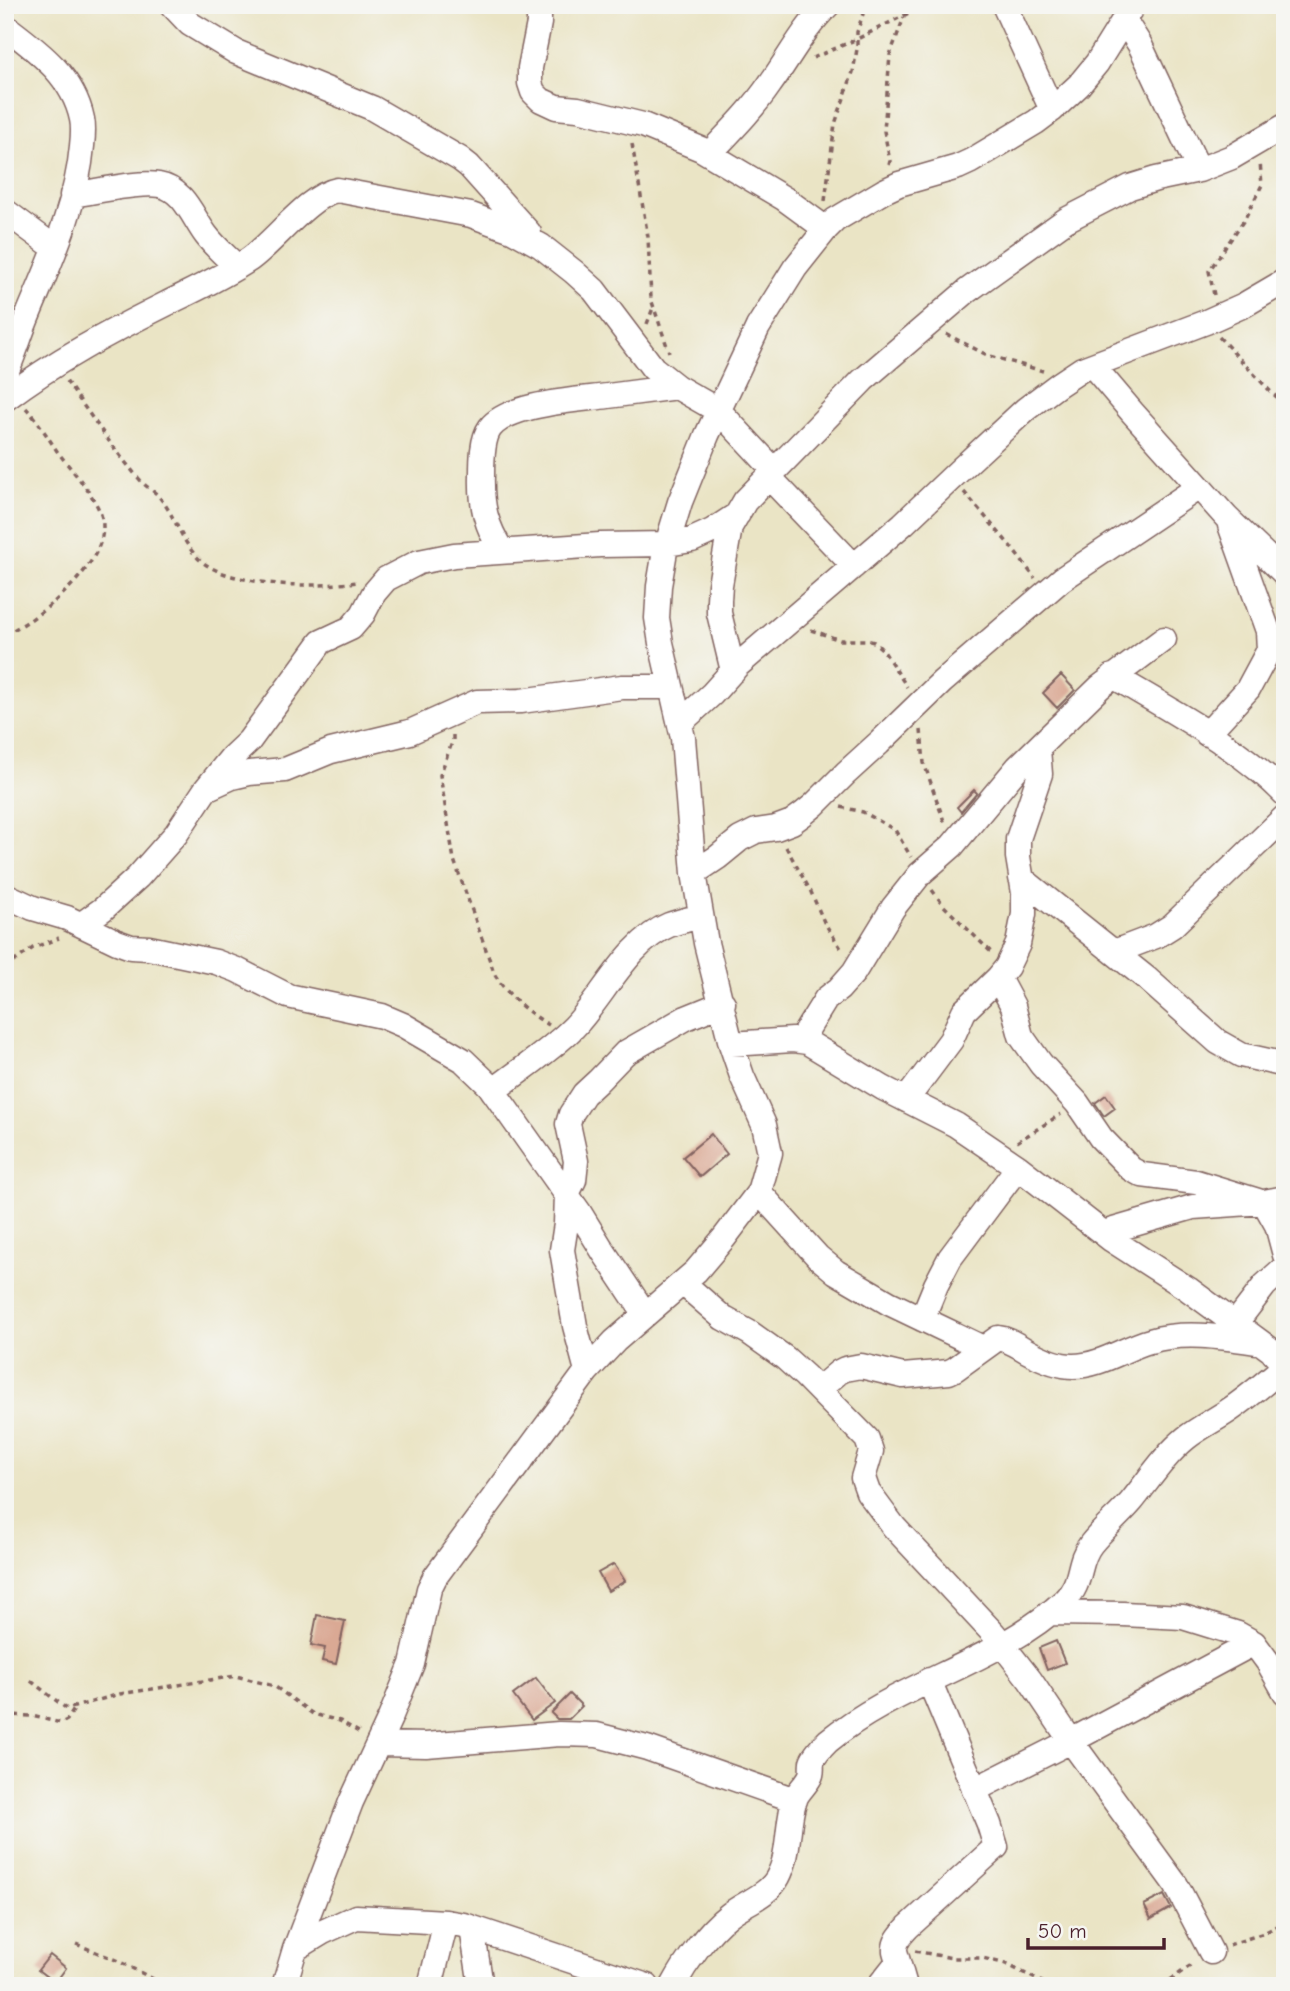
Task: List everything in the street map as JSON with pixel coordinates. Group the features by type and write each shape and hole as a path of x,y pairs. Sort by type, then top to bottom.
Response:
{"street":[{"path":"172,5 190,24 236,52 372,108 460,159 541,246"},
{"path":"540,5 530,83 533,92 541,100 556,107 578,109 628,121 710,153 785,199 822,226"},
{"path":"710,153 751,111 809,26 828,5"},
{"path":"1004,5 1052,110"},
{"path":"284,1986 295,1949 351,1802 379,1744 412,1664 429,1589 435,1577 587,1371 645,1314 683,1283 724,1238 759,1192 770,1153 764,1125 731,1044 706,943 694,873 685,753 657,618 659,586 667,544 680,502 758,327 822,226 899,184 971,161 1036,122 1079,85 1097,63 1128,12"},
{"path":"1128,12 1140,46 1199,170"},
{"path":"7,382 72,195 81,158 83,120 74,97 54,66 39,52 9,34"},
{"path":"733,671 719,613 730,527 745,501 863,380 967,291 1066,220 1130,187 1199,170 1232,157 1285,126"},
{"path":"72,195 144,185 160,185 174,191 207,236 237,267"},
{"path":"7,382 55,365 100,338 212,282 270,243 320,196 337,190 471,215 512,230 541,246 594,290 650,364 672,383 719,411 854,566"},
{"path":"5,211 55,248"},
{"path":"680,723 733,671 903,524 1026,409 1083,370 1212,320 1285,281"},
{"path":"1083,370 1285,573"},
{"path":"502,551 492,535 484,513 481,490 486,438 491,427 517,412 562,401 672,383"},
{"path":"694,873 740,839 756,831 792,822 819,801 942,682 1062,579 1199,487"},
{"path":"82,924 138,877 176,834 206,789 249,741 322,641 351,628 386,579 419,562 454,555 600,545 667,544 692,540 738,514"},
{"path":"1207,734 1248,690 1269,650 1268,631 1227,517"},
{"path":"800,1041 826,999 854,972 893,908 920,874 952,846 1018,767 1113,676 1164,639"},
{"path":"1113,676 1252,764 1285,794"},
{"path":"206,789 232,777 285,770 331,751 410,732 477,702 521,701 622,687 671,687"},
{"path":"906,1100 951,1040 964,1011 1002,973 1018,944 1024,914 1024,893 1018,839 1040,774 1038,749"},
{"path":"1115,952 1156,936 1172,926 1285,817"},
{"path":"1021,878 1115,952 1218,1042 1241,1055 1277,1063 1285,1062"},
{"path":"5,895 33,908 82,924 131,947 157,949 228,966 288,996 383,1016 463,1060 493,1091 566,1194 645,1314"},
{"path":"493,1091 550,1050 575,1026 616,972 650,936 669,925 701,916"},
{"path":"1002,973 1021,1036 1123,1162 1136,1172 1196,1182 1269,1200"},
{"path":"587,1371 575,1326 562,1250 566,1224 566,1194 574,1180 576,1161 568,1124 571,1114 584,1094 625,1053 686,1018 723,1003"},
{"path":"673,1986 693,1955 718,1925 777,1879 795,1800 809,1779 812,1762 828,1741 888,1700 1034,1626 1073,1591 1090,1545 1130,1503 1170,1454 1187,1438 1253,1394 1285,1366 1271,1350 1188,1289 1103,1233 956,1125 874,1083 813,1045 800,1041 731,1044"},
{"path":"922,1319 950,1258 1008,1161"},
{"path":"759,1192 828,1267 889,1303 984,1348"},
{"path":"1103,1233 1193,1207 1269,1200"},
{"path":"1269,1200 1285,1255"},
{"path":"1235,1324 1265,1285 1285,1267"},
{"path":"683,1283 723,1318 785,1358 819,1389 870,1444 871,1451 863,1479 879,1508 918,1554 973,1611 1031,1680 1071,1741 1176,1885 1211,1952"},
{"path":"819,1389 839,1372 861,1366 903,1376 948,1372 963,1364 993,1340 1003,1338 1031,1353 1070,1366 1092,1364 1164,1336 1227,1337 1261,1343"},
{"path":"1049,1613 1183,1617 1238,1633 1254,1643 1285,1692"},
{"path":"974,1790 1254,1643"},
{"path":"880,1986 899,1966 896,1943 908,1927 996,1847 994,1835 929,1680"},
{"path":"379,1744 426,1745 559,1734 597,1735 647,1748 795,1800"},
{"path":"295,1949 323,1931 356,1917 446,1922 472,1928 647,1986"},
{"path":"430,1986 446,1922"},
{"path":"472,1928 481,1986"}],"path":[{"path":"822,226 835,124 853,72 857,32 866,5"},
{"path":"812,59 925,5"},
{"path":"878,194 890,161 884,131 890,55 904,17"},
{"path":"628,121 648,237 651,299 669,353 672,383"},
{"path":"1257,143 1262,186 1244,220 1209,271 1216,302 1212,320 1270,393 1285,404"},
{"path":"928,325 987,355 1049,373 1083,370"},
{"path":"55,365 128,466 160,497 181,535 205,566 263,583 339,585 386,579"},
{"path":"5,635 38,615 73,585 94,558 103,526 101,514 76,473 7,382"},
{"path":"952,477 1047,593"},
{"path":"789,621 801,623 813,632 831,638 874,642 883,650 904,683 922,701 921,740 924,763 952,846"},
{"path":"454,712 453,740 440,775 454,860 488,957 503,987 520,1006 566,1034"},
{"path":"819,801 863,812 895,830 920,874 1002,973"},
{"path":"772,828 785,844 824,922 854,972"},
{"path":"5,968 33,947 58,938 82,924"},
{"path":"1008,1161 1077,1103"},
{"path":"31,1681 67,1709 120,1694 236,1676 274,1686 313,1714 340,1721 379,1744"},
{"path":"5,1715 32,1716 61,1723 67,1720 76,1707"},
{"path":"76,1944 116,1959 167,1986"},
{"path":"899,1966 917,1951 952,1958 983,1958 1006,1964 1050,1986"}],"building":[{"path":"1061,675 1075,690 1057,708 1043,693"},
{"path":"974,790 977,793 961,812 957,807"},
{"path":"1106,1095 1115,1108 1104,1116 1095,1103"},
{"path":"711,1134 727,1154 700,1177 683,1157"},
{"path":"614,1564 625,1581 608,1591 598,1573"},
{"path":"317,1615 345,1621 336,1664 322,1661 325,1648 311,1645"},
{"path":"1056,1641 1065,1663 1047,1670 1039,1648"},
{"path":"536,1678 555,1703 532,1720 513,1695"},
{"path":"570,1694 582,1706 569,1719 557,1719 551,1713"},
{"path":"1164,1895 1171,1908 1151,1919 1144,1905"},
{"path":"50,1955 66,1968 55,1983 38,1970"}]}
